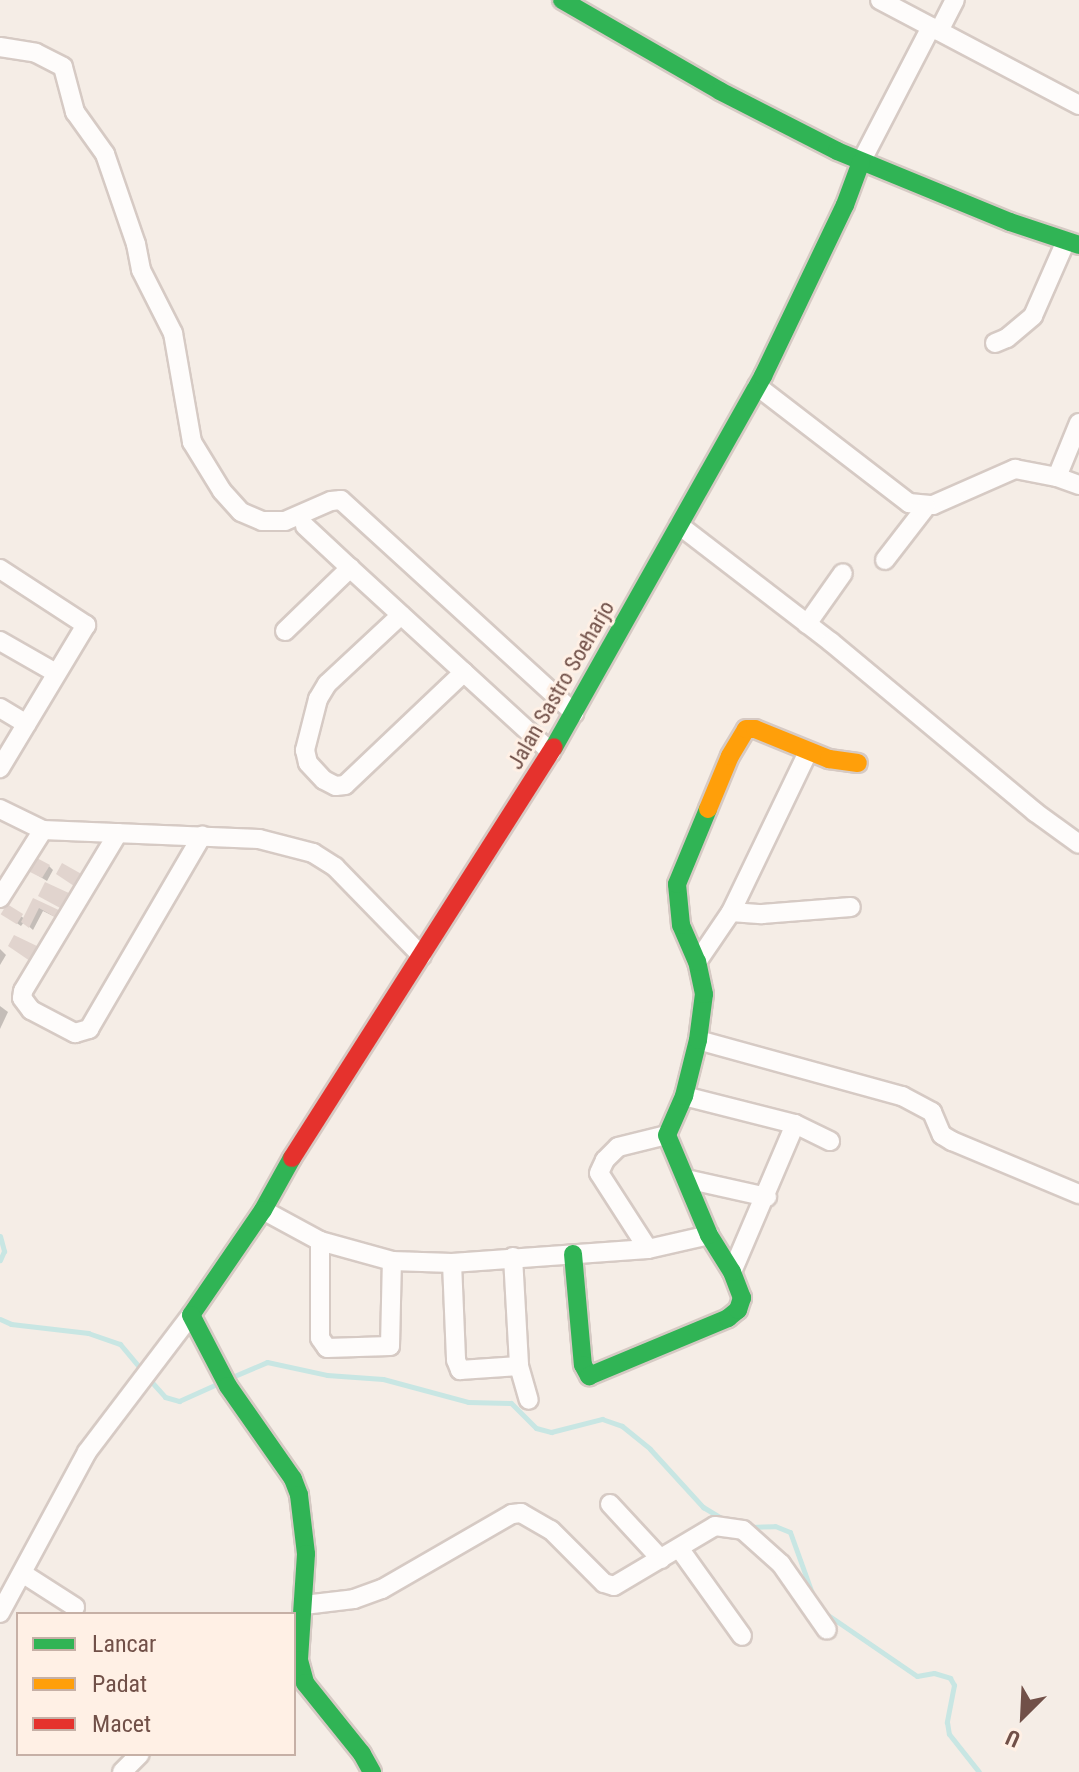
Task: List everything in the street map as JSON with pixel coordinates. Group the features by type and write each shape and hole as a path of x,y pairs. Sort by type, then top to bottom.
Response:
{"street":[{"path":"562,0 779,123 861,162 1072,244 1033,316 1007,338 995,343"},
{"path":"880,0 1079,105"},
{"path":"861,162 935,29 955,0"},
{"path":"0,47 36,53 63,67 75,112 105,154 136,244 141,270 173,333 192,442 222,491 241,512 262,521 285,521 341,500 574,713"},
{"name":"Jalan Sastro Soeharjo","path":"191,1315 263,1210 308,1130 422,956 574,713 757,386 829,240 861,162"},
{"path":"757,386 901,499 926,507"},
{"path":"1057,477 1079,423"},
{"path":"885,560 926,507 1003,472 1029,470 1079,485"},
{"path":"679,525 807,624 1035,812 1079,844"},
{"path":"305,526 551,752"},
{"path":"285,631 350,568"},
{"path":"0,569 84,621 85,630 0,768"},
{"path":"807,624 843,573"},
{"path":"401,615 327,684 318,699 305,750 308,763 324,780 336,786 345,785 464,672"},
{"path":"0,641 56,673"},
{"path":"0,708 27,724"},
{"path":"573,1254 583,1365 589,1376 610,1370 728,1318 738,1310 742,1298 732,1272 709,1235 667,1135 684,1096 698,1040 704,994 697,962 681,925 677,884 730,756 746,729 755,729 808,752 845,763 858,763"},
{"path":"697,962 731,912 808,752"},
{"path":"0,809 43,830 259,839 313,853 335,867 422,956"},
{"path":"0,898 43,830"},
{"path":"118,833 23,991 22,998 31,1010 75,1033 89,1029 202,836"},
{"path":"731,912 762,914 851,907"},
{"path":"698,1040 911,1100 932,1112 942,1135 952,1141 1079,1194"},
{"path":"684,1096 795,1124 830,1141"},
{"path":"732,1272 767,1197 795,1124"},
{"path":"648,1249 599,1173 605,1160 618,1147 667,1135"},
{"path":"686,1179 767,1197"},
{"path":"263,1210 320,1241 392,1261 452,1263 648,1249 709,1235"},
{"path":"320,1241 320,1338 327,1348 390,1346 392,1261"},
{"path":"513,1257 519,1366 529,1400"},
{"path":"452,1263 456,1360 460,1370 519,1366"},
{"path":"0,1613 87,1452 150,1365 191,1315 216,1367 258,1425 296,1487 306,1554 304,1605 297,1650 305,1683 362,1754 372,1772"},
{"path":"610,1504 661,1559"},
{"path":"304,1605 354,1599 382,1589 512,1514 521,1513 551,1530 604,1583 614,1586 715,1526 743,1530 781,1564 827,1630"},
{"path":"679,1548 742,1636"},
{"path":"22,1573 75,1607"},
{"path":"122,1772 138,1756"}],"building":[{"path":"35,857 50,865 42,878 26,870"},
{"path":"62,863 85,876 77,888 56,874"},
{"path":"45,882 71,894 62,909 38,896"},
{"path":"33,898 63,912 60,920 39,908 29,928 21,922"},
{"path":"7,904 23,914 17,924 1,914"},
{"path":"14,935 39,947 30,961 8,946"}],"waterway":[{"path":"0,1236 4,1251 0,1260"},
{"path":"0,1319 11,1324 88,1333 120,1344 143,1371"},
{"path":"232,1377 267,1362 327,1375 383,1379 468,1402 511,1403 536,1428 551,1432 602,1419 622,1426 650,1449 703,1507 723,1519"},
{"path":"149,1379 165,1397 179,1401 219,1383"},
{"path":"750,1527 775,1526 790,1532 813,1596"},
{"path":"822,1611 917,1676 934,1673 950,1678 954,1685 947,1722 949,1734 979,1772"}],"traffic: fast":[{"path":"562,0 720,91 837,151 1010,222 1079,245"},
{"path":"554,747 763,376 845,205 861,162"},
{"path":"573,1254 583,1365 589,1376 728,1318 738,1310 742,1298 732,1272 709,1235 667,1135 684,1096 698,1040 704,994 697,962 681,925 677,884 708,809"},
{"path":"292,1158 263,1210 191,1315 228,1386 293,1479 299,1495 306,1554 299,1660 305,1683 362,1754 372,1772"}],"traffic: slow":[{"path":"708,809 730,756 746,729 755,729 829,759 858,763"}],"traffic: jam":[{"path":"292,1158 554,747"}]}
